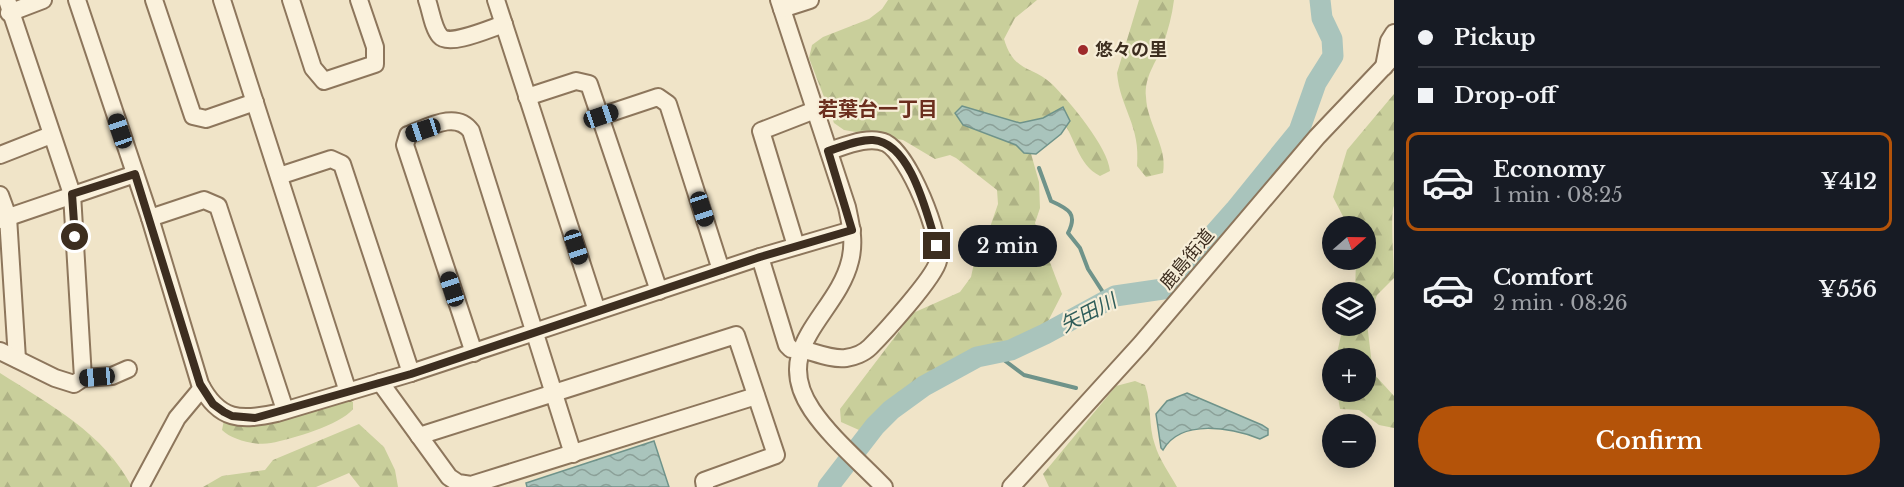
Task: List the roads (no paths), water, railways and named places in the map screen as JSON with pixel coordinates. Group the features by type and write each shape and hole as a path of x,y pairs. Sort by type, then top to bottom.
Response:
{"street":[{"path":"43,0 8,6 72,194 83,378"},
{"path":"77,0 150,218 202,388 213,404 232,416 255,418 411,374 760,257 852,230"},
{"path":"154,0 193,116 206,119 255,102"},
{"path":"222,0 348,392"},
{"path":"291,0 313,68 324,81 375,64 375,47 359,0"},
{"path":"427,0 439,35 444,39 456,40 504,24"},
{"path":"496,0 597,311"},
{"path":"810,0 780,5 828,151 854,240 850,264 796,349 797,372 812,410 884,487"},
{"path":"1389,62 1389,41 1394,33"},
{"name":"鹿島街道","path":"1011,487 1141,344 1310,145 1389,62"},
{"path":"527,97 576,81 589,84 658,291"},
{"path":"601,116 658,97 668,104 721,270"},
{"path":"796,246 761,131 815,110"},
{"path":"474,352 405,146 408,135 452,120 460,122 471,131 573,454"},
{"path":"0,155 51,135"},
{"path":"760,257 787,345 843,359 869,348 926,282 938,260 937,246 916,180 897,152 885,143 872,140 828,151"},
{"path":"279,176 331,159 342,164 411,374"},
{"path":"4,219 135,174"},
{"path":"0,195 17,359"},
{"path":"150,218 204,200 218,206 285,410"},
{"path":"419,436 736,335 776,455 704,481 705,487"},
{"path":"0,351 74,384 83,378 112,376 128,369"},
{"path":"380,382 449,477 458,483 486,485 573,454 756,396"},
{"path":"140,487 177,418 202,388"}],"water":[{"path":"962,106 1020,123 1043,118 1063,107 1070,121 1061,134 1036,154 1024,153 1016,145 963,125 955,113"},
{"path":"1187,393 1262,425 1268,429 1268,435 1260,439 1222,429 1194,430 1182,433 1171,440 1163,450 1156,414 1167,401"},
{"path":"654,441 669,487 527,487 526,483"}],"waterway":[{"name":"矢田川","path":"828,487 875,426 891,410 924,386 977,357 1011,350 1045,334 1115,296 1163,289 1174,279 1235,210 1299,131 1316,83 1333,56 1332,39 1322,18 1320,0"},
{"path":"1039,168 1051,201 1070,213 1072,221 1068,233 1080,248 1088,269 1108,300"},
{"path":"996,354 1024,375 1076,388"}],"place":[{"name":"悠々の里","path":"1083,50"}],"district":[{"name":"若葉台一丁目","path":"878,109"}]}
